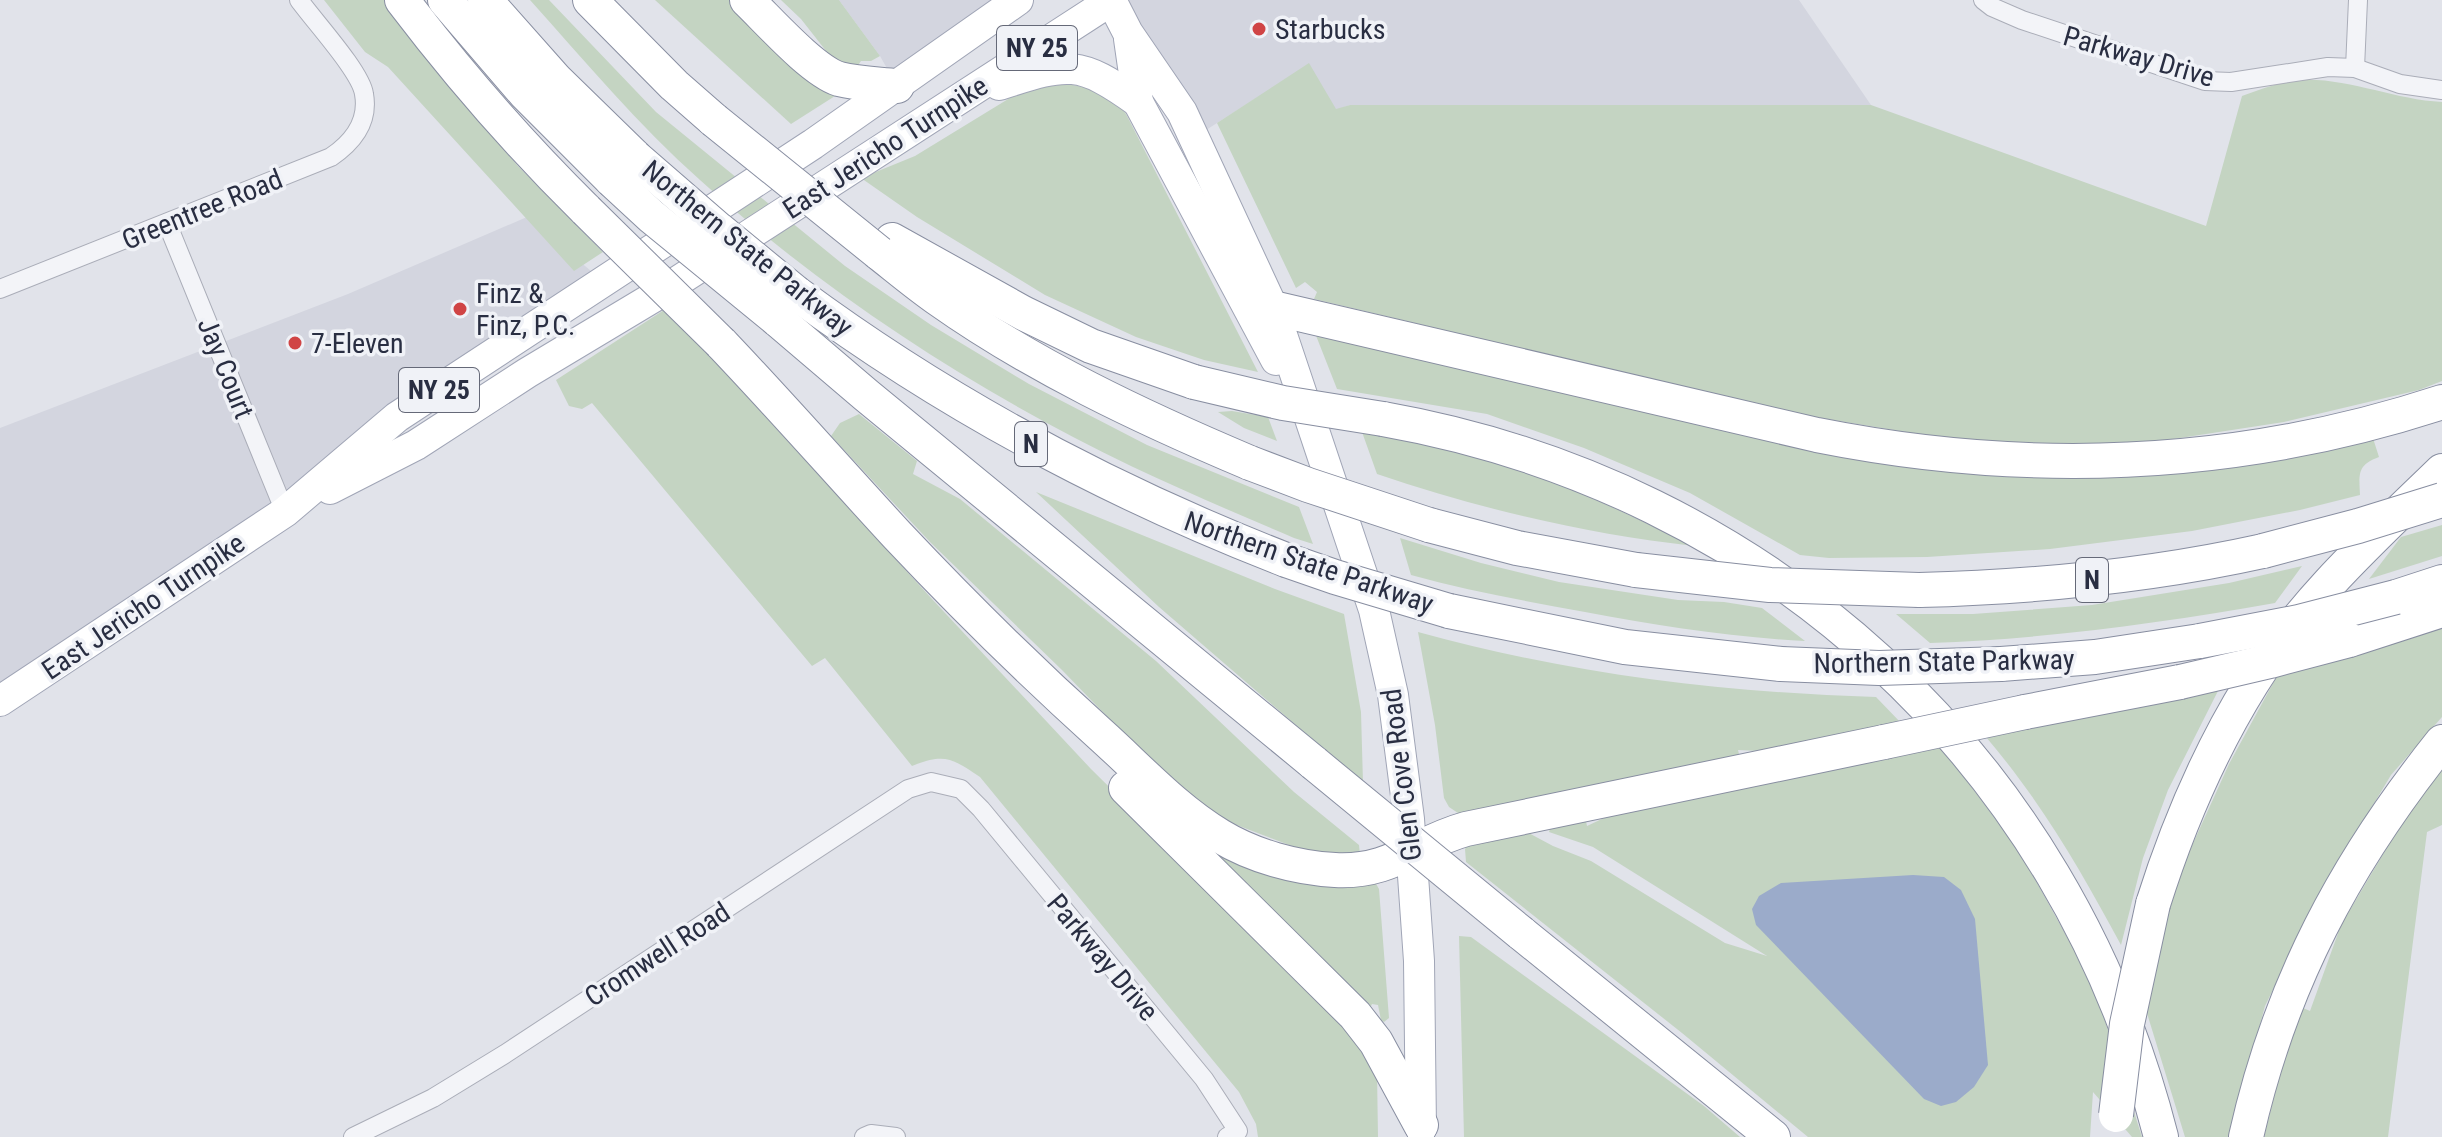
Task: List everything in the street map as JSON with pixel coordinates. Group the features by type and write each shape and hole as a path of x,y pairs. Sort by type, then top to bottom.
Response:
{"highway":[{"path":"402,0 514,137 721,343 900,538 1056,695 1184,811 1223,838 1290,863 1333,870 1368,869 1466,829 2180,682 2349,640 2442,610"},
{"path":"445,0 525,93 623,168 671,232 787,306 974,484 1773,1137"},
{"name":"Northern State Parkway","path":"485,0 556,80 623,168"},
{"path":"590,0 674,85 803,194 886,246 1070,336 1124,359 1194,382 1283,403 1383,419 1491,443 1578,472 1654,506 1715,540 1797,593 1895,674 1919,698 1983,773 2021,825 2092,944 2122,1013 2161,1137"},
{"path":"747,0 830,75 849,81 897,86"},
{"name":"N","path":"886,246 936,297 973,322 1059,372 1159,423 1250,463 1429,525 1517,548 1636,570 1770,585 1919,590 2020,586 2185,567 2371,523 2442,500"},
{"name":"Northern State Parkway","path":"787,306 1028,442 1103,482 1179,517 1335,577 1449,611 1580,640 1781,664 1879,668 2001,664 2095,657 2200,641 2299,622 2442,582"},
{"path":"1273,308 1817,435 1894,449 1976,458 2096,461 2219,452 2336,432 2442,402"},
{"path":"2116,1126 2127,1024 2153,904 2199,782 2252,682 2301,617 2355,554 2442,471"},
{"path":"1056,695 1123,785 1367,1030 1421,1131"},
{"path":"2246,1137 2280,1019 2320,926 2365,846 2442,742"}],"main road":[{"name":"East Jericho Turnpike","path":"285,512 397,417 813,144 1018,0"},
{"name":"East Jericho Turnpike","path":"0,701 285,512 416,445 527,373 652,298 1112,0"},
{"name":"Glen Cove Road","path":"1112,0 1128,33 1189,124 1273,308 1362,571 1387,662 1403,761 1412,852 1419,961 1421,1131"},
{"name":"Glen Cove Road","path":"1128,33 1138,102 1311,425"},
{"path":"963,97 1041,72 1069,68 1100,76 1138,102"}],"street":[{"name":"Greentree Road","path":"0,288 331,157 345,148 357,134 363,117 364,92 347,62 299,0"},
{"name":"Parkway Drive","path":"1983,0 2022,20 2205,81 2231,82 2328,67 2355,68 2400,84 2442,90"},
{"path":"2355,68 2358,0"},
{"name":"Jay Court","path":"167,223 285,512"},
{"name":"Cromwell Road","path":"353,1137 433,1098 505,1054 908,789 931,782 961,789"},
{"name":"Parkway Drive","path":"961,789 981,809 1204,1079 1232,1134"},
{"path":"864,1137 871,1134 891,1136"}],"shaded area":[{"path":"839,0 1018,0 897,86 880,56"},
{"path":"1112,0 1799,0 1871,105 1350,105 1336,110 1258,97 1195,137"},
{"path":"527,217 604,282 0,701 0,428 348,294"}],"green space":[{"path":"324,0 386,0 423,54 517,165 603,252 574,271 388,67 365,52"},
{"path":"530,0 549,0 656,112 845,266 931,325 1029,384 1147,445 1299,507 1313,544 1193,494 1075,438 906,339 800,263 700,180 612,92"},
{"path":"655,0 732,0 835,96 791,124"},
{"path":"781,0 839,0 880,56 871,61 861,61 856,68 834,61 801,19"},
{"path":"1309,63 1336,109 1350,105 1871,105 2206,226 2242,96 2286,82 2320,80 2442,102 2442,381 2419,390 2284,422 2141,444 1966,442 1797,414 1314,299 1317,292 1305,282 1296,288 1217,123"},
{"path":"1046,76 1049,86 1067,84 1083,87 1086,79 1110,92 1126,114 1258,372 1204,360 1136,337 1045,295 917,217 861,178 915,156"},
{"path":"664,310 1091,769 1359,1034 1377,1072 1378,1137 1258,1137 1256,1124 1239,1092 980,777 948,760 932,760 912,766 825,658 812,666 592,403 582,409 569,406 556,380"},
{"path":"1315,333 1955,466 2371,432 2379,457 2367,463 2361,471 2360,495 2192,531 2050,549 1927,557 1829,558 1800,555 1690,493 1584,448 1487,414 1337,389"},
{"path":"1218,412 1268,417 1277,441 1244,428"},
{"path":"859,414 917,461 913,474 960,499 1156,661 1294,792 1359,845 1360,855 1305,851 1221,819 1154,765 1062,670 931,543 831,436 840,423"},
{"path":"1362,432 1456,452 1535,475 1694,546 1613,535 1534,519 1377,474"},
{"path":"1036,492 1344,614 1361,712 1363,783 1159,607"},
{"path":"2442,525 2442,556 2369,579 2401,537"},
{"path":"1400,538 1481,563 1559,582 1678,600 1762,608 1805,641 1722,634 1640,622 1432,581 1411,575"},
{"path":"2302,566 2275,603 2103,629 1930,643 1896,614 1973,614 2092,605 2229,583"},
{"path":"2442,626 2442,717 2391,775 2320,894 2265,1006 2230,1137 2185,1137 2146,1010 2163,929 2180,872 2229,764 2277,676"},
{"path":"1418,632 1588,670 1759,691 1876,697 1903,725 1759,751 1738,750 1740,758 1461,815 1449,807 1444,798 1435,725"},
{"path":"2219,689 2168,790 2143,858 2121,945 2059,837 1986,737"},
{"path":"1941,746 2020,852 2072,946 2100,1005 2142,1137 2132,1137 2093,1092 2090,1137 1808,1137 1466,862 1465,849 1472,839 1521,829 1591,861 1725,943 1767,956 1593,847 1549,832 1552,822 1585,816 1587,826 1621,810"},
{"path":"2442,767 2442,825 2427,832 2388,1137 2264,1137 2301,1007 2310,1011 2341,925 2414,802"},
{"path":"1216,852 1375,882 1379,889 1389,1018 1384,1022 1381,1020 1378,1005 1372,1004 1369,1010 1217,857"},
{"path":"1459,936 1471,937 1704,1106 1740,1137 1464,1137"}],"water":[{"path":"1913,875 1944,877 1961,890 1975,919 1988,1065 1974,1087 1956,1102 1941,1106 1924,1099 1756,925 1752,909 1759,896 1781,883"}],"place":[{"name":"Starbucks","path":"1259,29"},
{"name":"Finz & Finz, P.C.","path":"460,309"},
{"name":"7-Eleven","path":"295,343"}]}
